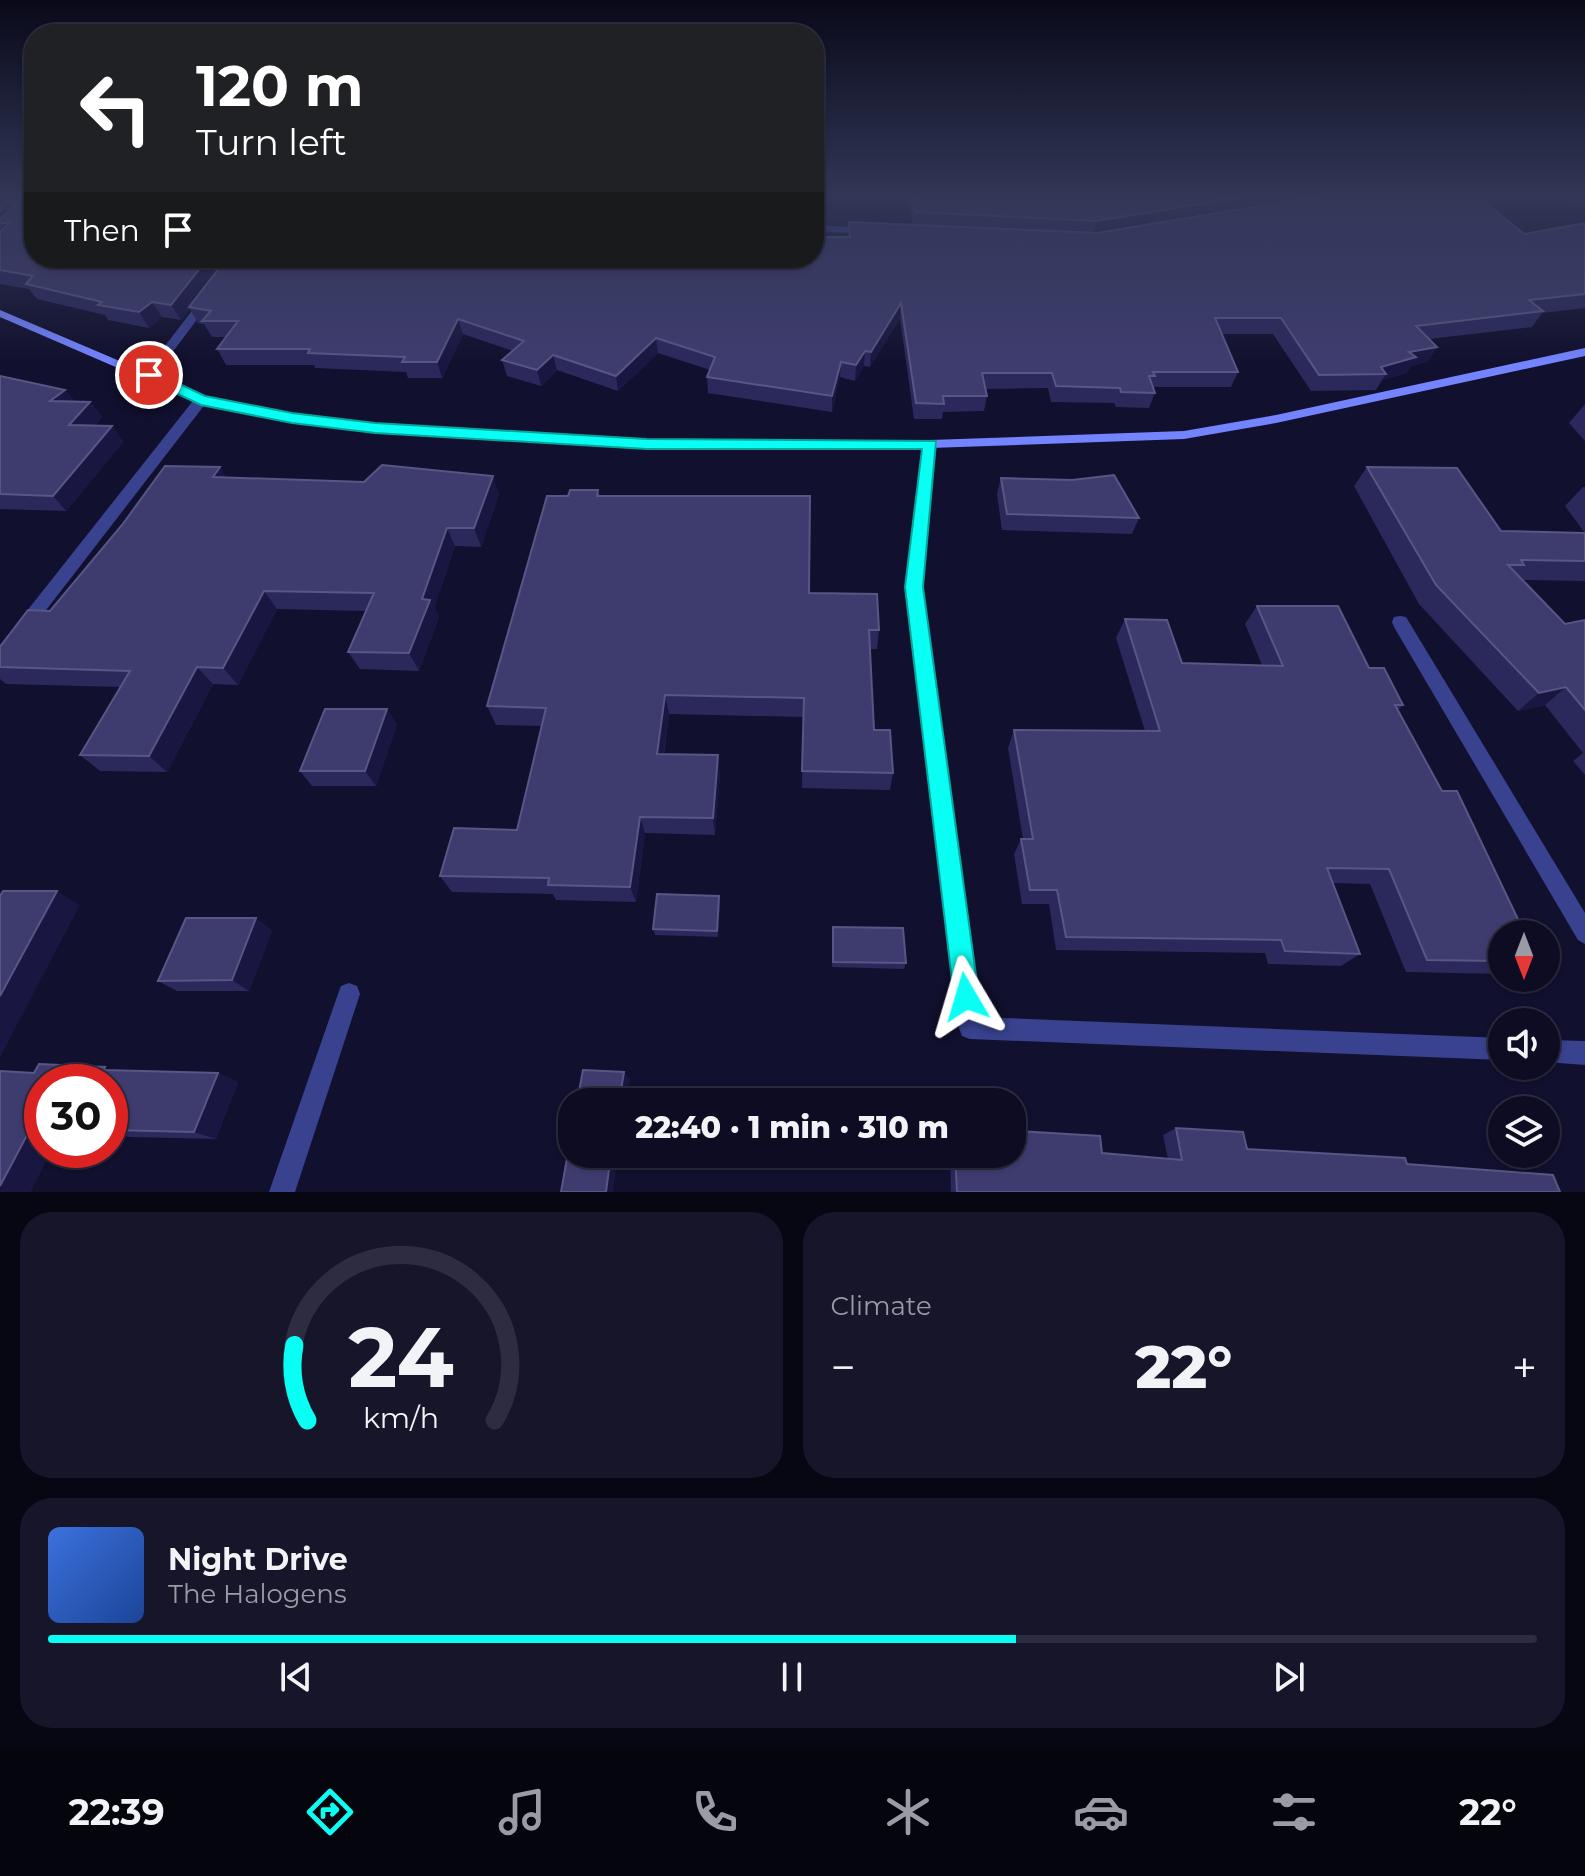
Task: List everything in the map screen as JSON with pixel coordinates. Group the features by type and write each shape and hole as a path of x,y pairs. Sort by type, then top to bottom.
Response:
{"street":[{"path":"149,375 211,293"},
{"path":"0,313 201,400 292,418 375,428 545,439 760,447 1184,435 1276,419 1584,354"},
{"path":"0,657 201,400"},
{"path":"930,444 914,587 970,1028 1488,1048"},
{"path":"1400,622 1585,933"},
{"path":"282,1192 349,994"},
{"path":"1560,1052 1585,1053"}],"building":[{"path":"0,253 24,253 24,268 200,268 171,305 152,302 139,312 98,305 102,302 26,284 33,276 0,270"},
{"path":"824,253 1585,253 1585,294 1529,300 1543,311 1416,326 1437,347 1409,352 1416,357 1381,367 1386,374 1319,375 1281,318 1215,318 1238,372 1153,372 1155,376 1149,376 1155,393 1121,392 1120,388 1056,386 1052,373 982,373 987,396 943,396 944,404 916,403 901,303 871,352 865,351 856,365 841,362 832,396 707,377 715,357 656,338 616,376 553,355 537,370 502,360 524,341 458,319 437,362 402,362 405,357 308,353 310,349 217,349 238,321 202,321 211,311 189,307 219,268 824,268"},
{"path":"0,376 65,390 50,401 90,402 69,425 112,426 53,496 0,494"},
{"path":"382,465 493,476 474,528 447,528 422,599 430,600 409,653 348,652 374,593 264,591 223,668 197,667 149,756 80,755 130,671 0,667 0,647 28,610 50,611 122,525 165,466 220,467 213,477 364,482"},
{"path":"1367,467 1457,468 1501,531 1585,533 1585,561 1521,560 1524,565 1508,565 1565,624 1585,620 1585,710 1566,687 1539,693 1436,585"},
{"path":"1114,475 1139,518 1007,514 1001,478 1072,480"},
{"path":"570,490 598,490 597,496 810,496 809,593 877,594 879,630 869,630 874,730 890,730 893,773 802,771 804,698 665,695 657,754 718,755 713,818 640,817 630,887 548,885 549,878 440,876 454,828 517,830 546,708 487,706 547,496 568,496"},
{"path":"1257,606 1338,606 1369,668 1384,668 1403,705 1395,705 1442,791 1457,791 1518,920 1488,920 1488,961 1427,960 1389,869 1327,868 1360,954 1285,951 1281,940 1066,937 1057,890 1030,890 1021,839 1033,839 1014,730 1160,731 1125,619 1167,620 1182,663 1283,666"},
{"path":"325,709 387,709 365,771 300,771"},
{"path":"3,891 57,891 0,996 0,896"},
{"path":"657,894 719,896 717,931 653,929"},
{"path":"186,918 256,918 232,980 158,981"},
{"path":"833,927 903,928 906,963 833,962"},
{"path":"583,1070 624,1072 621,1088 580,1088"},
{"path":"0,1071 24,1072 24,1141 0,1186"},
{"path":"128,1071 218,1073 194,1132 128,1130"},
{"path":"1176,1128 1243,1132 1247,1149 1405,1158 1407,1164 1553,1175 1560,1192 957,1192 956,1168 1026,1168 1026,1131 1100,1136 1102,1153 1182,1160"},
{"path":"565,1168 609,1168 606,1192 561,1192"}],"route":[{"path":"149,375 201,400 292,418 375,428 647,444 760,447 930,444 914,587 966,997"}]}
